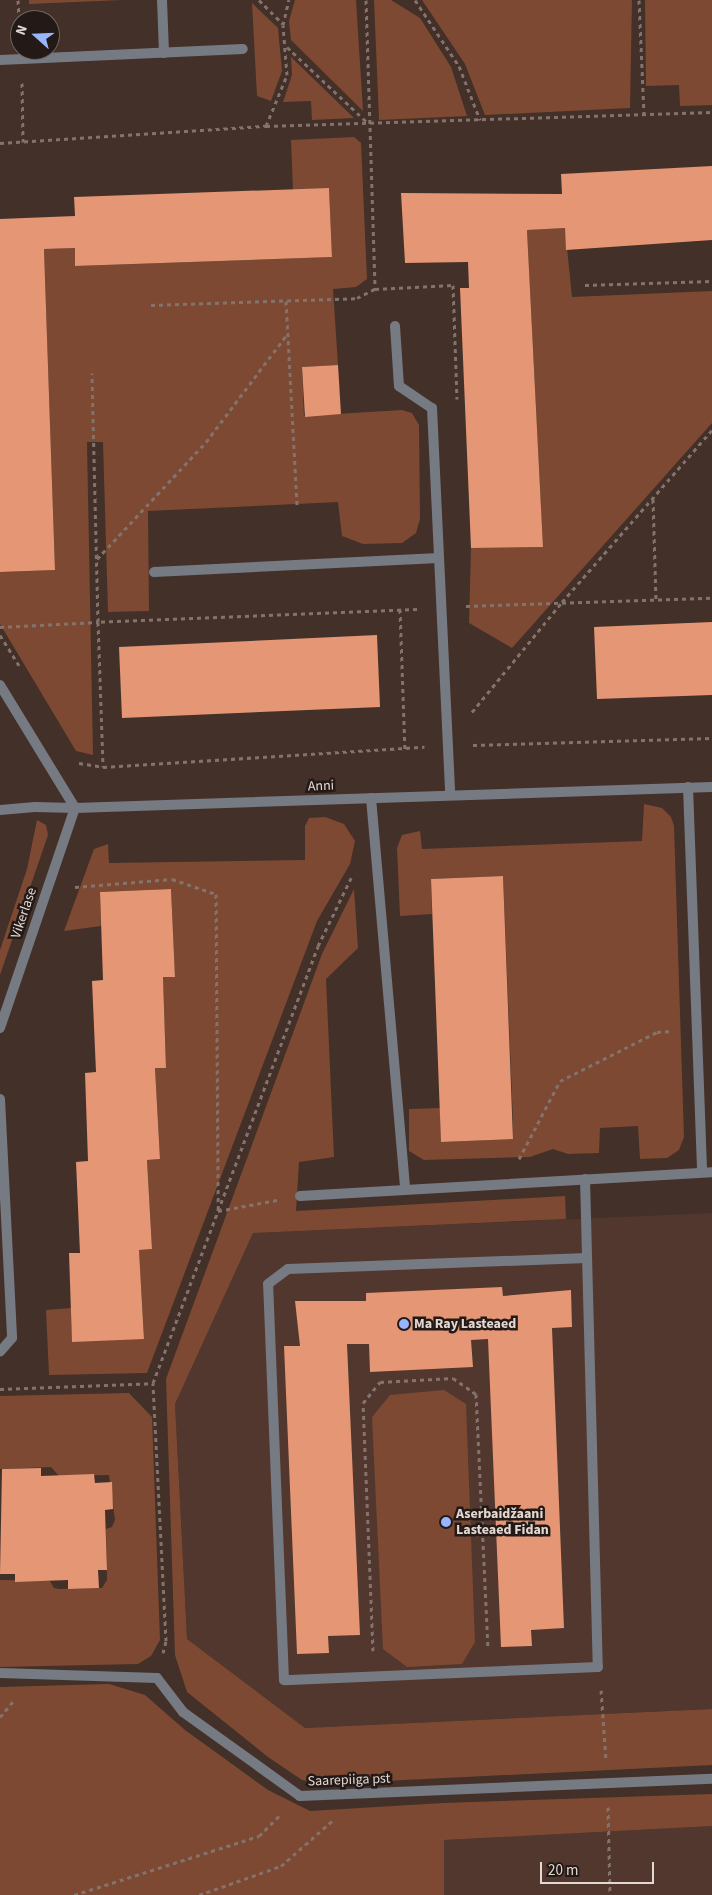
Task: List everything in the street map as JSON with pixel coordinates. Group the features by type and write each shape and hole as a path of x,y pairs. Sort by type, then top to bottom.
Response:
{"street":[{"path":"162,0 164,53"},
{"path":"60,57 243,49"},
{"path":"395,326 399,386 432,408 450,793"},
{"path":"154,572 439,558"},
{"path":"0,685 75,808"},
{"path":"300,1196 707,1172 697,1028 688,787"},
{"name":"Anni","path":"0,810 34,807 75,808 371,798 450,793 712,787"},
{"path":"371,798 405,1190"},
{"name":"Vikerlase","path":"0,1028 75,808"},
{"path":"0,1099 12,1338 0,1352"},
{"path":"585,1179 598,1667 284,1680 268,1284 288,1269 587,1258"},
{"path":"0,1674 157,1678"},
{"name":"Saarepiiga pst","path":"157,1678 183,1712 300,1796 712,1779"}],"path":[{"path":"259,0 283,25"},
{"path":"266,126 287,75 283,25 289,0"},
{"path":"415,0 458,66 480,120"},
{"path":"639,0 644,114"},
{"path":"286,47 369,123"},
{"path":"21,60 23,142"},
{"path":"0,143 266,126 712,112"},
{"path":"586,285 712,281"},
{"path":"152,305 357,298 375,289"},
{"path":"286,301 297,505"},
{"path":"97,559 206,442 288,333"},
{"path":"92,373 102,767 405,748 712,738"},
{"path":"470,714 562,602 712,430"},
{"path":"653,498 656,601"},
{"path":"0,627 562,602 656,601 712,598"},
{"path":"400,610 405,748"},
{"path":"157,1678 166,1641 153,1383 318,946 353,874"},
{"path":"48,888 172,879 216,894 218,1211"},
{"path":"506,1184 560,1081 657,1032 697,1028"},
{"path":"218,1211 300,1196"},
{"path":"374,1676 363,1403 380,1382 453,1378 476,1394 489,1672"},
{"path":"0,1389 153,1383"},
{"path":"598,1667 605,1714 610,1895"},
{"path":"199,1895 281,1866 364,1793"},
{"path":"74,1895 258,1836 300,1796"}],"shaded area":[{"path":"29,0 122,0 29,4"},
{"path":"295,0 356,0 363,111 291,40 289,21"},
{"path":"374,0 391,0 420,18 451,67 467,116 379,120"},
{"path":"422,0 632,0 630,108 485,115 465,64"},
{"path":"645,0 712,0 712,105 680,106 679,85 646,86"},
{"path":"252,3 278,28 282,71 271,101 257,96"},
{"path":"291,57 354,118 312,120 311,101 283,102 292,75"},
{"path":"354,137 361,143 367,279 356,287 333,289 338,365 302,367 304,416 402,410 412,413 419,425 420,519 416,533 402,543 363,544 342,536 338,502 148,511 149,611 108,612 103,442 87,442 93,755 76,751 0,624 0,572 55,570 44,249 75,248 76,266 332,257 329,189 293,190 291,140"},
{"path":"565,228 572,297 712,291 712,423 512,648 469,623 471,548 543,547 527,230"},
{"path":"644,804 662,808 671,817 674,826 684,1137 679,1150 667,1158 640,1159 638,1126 600,1128 599,1153 568,1154 553,1149 530,1157 424,1160 409,1151 409,1109 440,1108 441,1142 513,1139 513,1121 503,876 431,879 432,914 400,916 397,848 402,835 420,831 422,849 642,841"},
{"path":"325,817 344,824 355,841 350,864 317,921 147,1373 49,1375 46,1310 71,1308 72,1341 144,1338 139,1250 152,1249 147,1160 160,1159 155,1068 166,1067 163,977 175,977 171,889 100,892 101,926 64,931 94,849 108,844 109,863 305,860 305,826 309,818"},
{"path":"37,820 46,825 48,835 0,975 0,950 27,869"},
{"path":"354,889 358,948 326,979 334,1157 299,1162 296,1211 565,1196 566,1219 253,1233 175,1404 187,1639 305,1728 712,1709 712,1765 323,1784 302,1780 268,1757 187,1692 175,1655 166,1379 322,954"},
{"name":"Aserbaidžaani Lasteaed Fidan","path":"712,1213 712,1709 305,1728 187,1639 175,1404 253,1233"},
{"path":"444,1390 466,1404 475,1642 462,1664 407,1667 383,1649 372,1417 390,1395"},
{"path":"129,1393 152,1417 160,1640 151,1656 138,1664 0,1667 0,1580 50,1581 54,1588 59,1589 102,1588 107,1580 106,1529 112,1527 115,1520 109,1475 59,1476 51,1467 0,1469 0,1396"},
{"path":"109,1684 145,1695 185,1730 268,1790 310,1811 443,1803 712,1794 712,1826 444,1840 444,1895 0,1895 0,1687"},
{"path":"712,1826 712,1895 444,1895 444,1840"}],"building":[{"path":"712,166 712,240 566,250 565,228 527,230 543,547 471,548 460,288 469,288 468,262 405,263 401,193 562,194 561,174"},
{"path":"329,188 332,257 75,266 75,248 44,249 55,570 0,572 0,219 75,216 74,197"},
{"path":"338,365 341,414 305,417 302,367"},
{"path":"712,622 712,695 597,699 594,627"},
{"path":"377,635 380,707 122,718 119,647"},
{"path":"503,876 513,1139 441,1142 431,879"},
{"path":"171,889 175,977 163,977 166,1068 155,1068 160,1159 147,1160 152,1249 139,1250 144,1339 72,1342 69,1253 80,1253 76,1162 88,1161 85,1073 96,1072 92,981 103,980 100,892"},
{"path":"502,1287 503,1296 571,1290 572,1327 552,1328 564,1628 531,1630 532,1646 501,1647 488,1339 471,1340 473,1367 370,1372 369,1344 347,1344 360,1635 328,1636 329,1653 297,1654 284,1346 300,1346 295,1301 366,1301 366,1293"},
{"path":"41,1468 41,1476 94,1474 95,1483 112,1482 113,1509 105,1510 107,1570 98,1570 99,1588 68,1589 68,1580 15,1582 15,1574 0,1574 2,1469"}],"place":[{"name":"Ma Ray Lasteaed","path":"404,1324"},
{"name":"Aserbaidžaani Lasteaed Fidan","path":"446,1522"}]}
